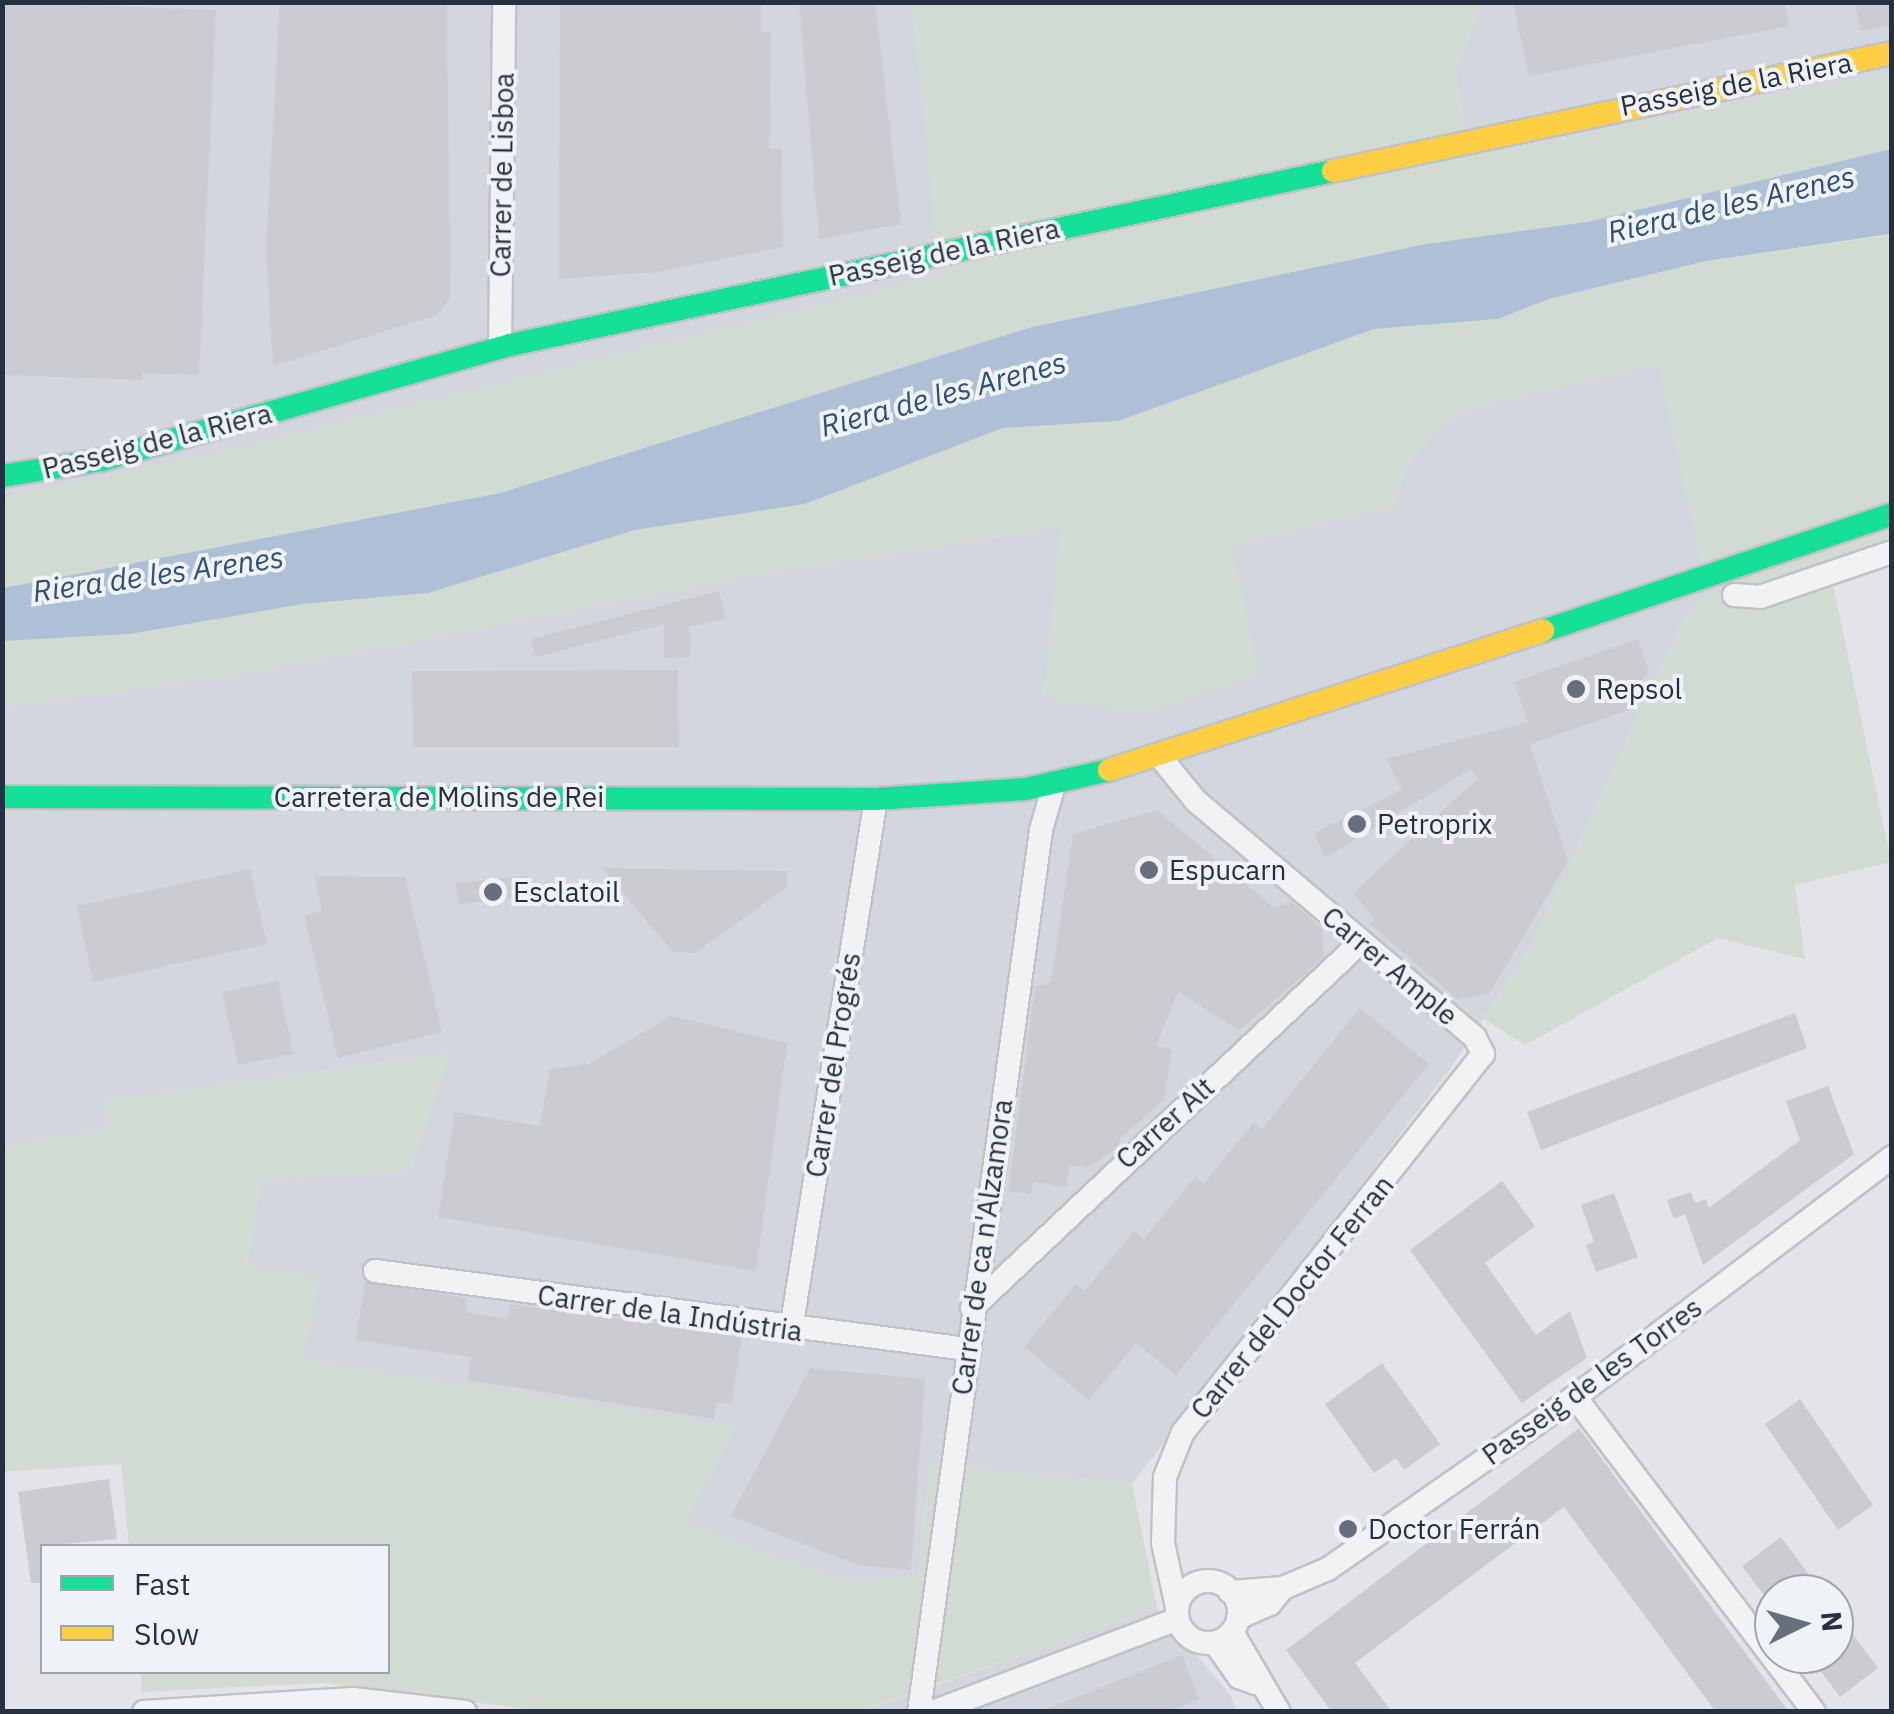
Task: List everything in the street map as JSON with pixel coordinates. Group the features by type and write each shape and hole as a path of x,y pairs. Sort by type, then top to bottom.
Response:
{"main road":[{"name":"Passeig de la Riera","path":"2,476 101,460 500,348 1892,53"},
{"name":"Carretera de Molins de Rei","path":"2,798 876,799 1054,785 1161,758 1892,514"}],"street":[{"name":"Carrer de Lisboa","path":"500,348 504,2"},
{"path":"1734,595 1760,597 1892,552"},
{"name":"Carrer Ample","path":"1161,758 1196,801 1475,1038 1483,1054"},
{"name":"Carrer de ca n'Alzamora","path":"919,1712 966,1349 1041,830 1054,785"},
{"name":"Carrer del Progrés","path":"791,1330 876,799"},
{"name":"Carrer Alt","path":"972,1308 1361,942"},
{"name":"Carrer del Doctor Ferran","path":"1175,1623 1165,1477 1184,1432 1483,1054"},
{"name":"Passeig de les Torres","path":"1230,1592 1283,1588 1328,1569 1575,1397 1892,1157"},
{"name":"Carrer de la Indústria","path":"375,1271 791,1330 966,1349"},
{"path":"1575,1397 1814,1712"},
{"path":"1169,1562 1202,1582 1230,1592 1228,1631 1278,1712"},
{"path":"1175,1623 1202,1582"},
{"name":"Passeig de les Torres","path":"1228,1631 1270,1604 1283,1588"},
{"path":"933,1712 1175,1623 1228,1631"},
{"path":"144,1712 353,1698 465,1712"}],"shaded area":[{"path":"3,3 913,3 941,276 225,452 3,497"},
{"path":"913,3 1483,3 1455,67 1467,157 1891,73 1891,149 1587,222 1426,244 1032,327 500,493 3,588 3,497 225,452 940,276"},
{"path":"1483,3 1891,3 1891,73 1467,157 1455,67"},
{"path":"1891,235 1891,538 1828,560 1891,862 1795,885 1805,959 1718,938 1525,1045 1484,1019 1532,947 1682,623 1707,590 1658,363 1478,405 1443,422 1407,464 1394,506 1231,545 1259,674 1141,713 1044,698 1061,526 747,576 236,675 3,707 3,641 130,634 303,604 428,593 635,530 805,504 1003,428 1117,421 1374,329 1498,319 1549,299 1706,261"},
{"path":"1659,363 1708,590 1682,623 1532,947 1450,1069 1132,1484 930,1465 918,1577 844,1582 684,1523 735,1427 303,1361 246,1267 261,1180 410,1170 449,1054 103,1102 107,1130 3,1147 3,707 236,675 747,576 1062,526 1044,697 1231,545 1394,506 1407,464 1443,422 1478,405"},
{"path":"450,1054 410,1170 261,1180 246,1266 320,1278 303,1361 736,1427 685,1523 844,1582 918,1577 930,1465 1132,1484 1157,1608 859,1711 552,1712 323,1683 142,1692 140,1674 390,1674 390,1544 129,1544 121,1464 3,1472 3,1147 107,1130 102,1102"},
{"path":"1157,1608 1231,1696 1236,1711 859,1712"}],"water":[{"name":"Riera de les Arenes","path":"1891,149 1891,234 1706,261 1549,299 1498,319 1374,329 1118,421 1003,428 805,504 635,530 428,593 303,604 130,634 3,641 3,588 500,493 1032,327 1426,244 1587,222"}],"building":[{"path":"2,2 216,10 199,375 142,373 143,380 2,375"},
{"path":"280,2 447,2 450,298 437,315 273,366 266,248"},
{"path":"560,2 761,2 761,32 771,32 769,149 782,149 783,247 657,272 559,279"},
{"path":"799,2 875,2 901,224 819,239"},
{"path":"1513,2 1784,2 1789,26 1529,76"},
{"path":"1855,2 1892,2 1892,25 1861,31"},
{"path":"719,591 726,618 689,627 690,657 664,658 664,624 536,657 531,639"},
{"path":"1638,639 1649,672 1637,685 1637,707 1530,744 1568,861 1489,994 1457,999 1370,924 1375,919 1353,893 1478,778 1471,769 1325,858 1314,833 1402,790 1386,759 1528,722 1514,682"},
{"path":"678,670 679,747 413,747 412,671"},
{"path":"1157,810 1274,908 1291,902 1322,928 1324,957 1239,1031 1178,991 1156,1046 1172,1049 1164,1100 1120,1138 1118,1148 1089,1167 1070,1165 1066,1187 1033,1182 1031,1194 1008,1191 1035,987 1051,982 1073,834"},
{"path":"602,868 787,871 787,887 695,953 673,952"},
{"path":"250,869 267,944 93,982 77,906"},
{"path":"315,876 405,877 442,1032 338,1058 304,916 322,911"},
{"path":"526,876 528,897 458,904 456,883"},
{"path":"278,981 293,1054 238,1065 222,992"},
{"path":"1360,1008 1429,1064 1176,1375 1136,1343 1089,1400 1024,1347 1076,1284 1085,1291 1134,1231 1144,1239 1195,1177 1203,1184 1254,1123 1262,1129"},
{"path":"1795,1013 1807,1048 1541,1150 1527,1112"},
{"path":"671,1016 787,1043 756,1271 438,1217 455,1112 540,1126 550,1069 589,1064"},
{"path":"1828,1086 1854,1154 1703,1265 1685,1214 1674,1219 1667,1200 1691,1192 1695,1203 1706,1199 1709,1208 1800,1140 1786,1101"},
{"path":"1502,1181 1535,1226 1485,1263 1536,1335 1570,1311 1587,1358 1522,1403 1410,1250"},
{"path":"1614,1193 1638,1257 1596,1272 1586,1245 1594,1242 1581,1205"},
{"path":"365,1282 467,1298 465,1312 508,1319 510,1304 742,1334 732,1404 717,1402 714,1419 468,1380 471,1357 356,1340"},
{"path":"1382,1363 1440,1444 1404,1470 1396,1458 1374,1473 1325,1404"},
{"path":"810,1368 925,1379 911,1570 858,1565 731,1516"},
{"path":"1800,1399 1873,1505 1838,1530 1765,1424"},
{"path":"1579,1428 1754,1665 1754,1674 1761,1674 1789,1712 1716,1712 1564,1507 1355,1663 1392,1712 1332,1712 1286,1650"},
{"path":"109,1479 117,1539 40,1544 40,1583 31,1583 18,1492"},
{"path":"1781,1537 1808,1574 1754,1574 1754,1582 1742,1566"},
{"path":"1854,1636 1878,1668 1840,1697 1823,1674 1854,1674"},
{"path":"1182,1655 1199,1699 1166,1712 1040,1712"}],"traffic: fast":[{"path":"2,476 101,460 510,345 1333,171"},
{"path":"1543,631 1892,514"},
{"path":"2,797 876,799 1025,789 1109,770"}],"traffic: slow":[{"path":"1333,171 1892,53"},
{"path":"1109,770 1543,631"}],"place":[{"name":"Repsol","path":"1576,689"},
{"name":"Petroprix","path":"1357,824"},
{"name":"Espucarn","path":"1149,870"},
{"name":"Esclatoil","path":"493,892"},
{"name":"Doctor Ferrán","path":"1348,1529"}]}
